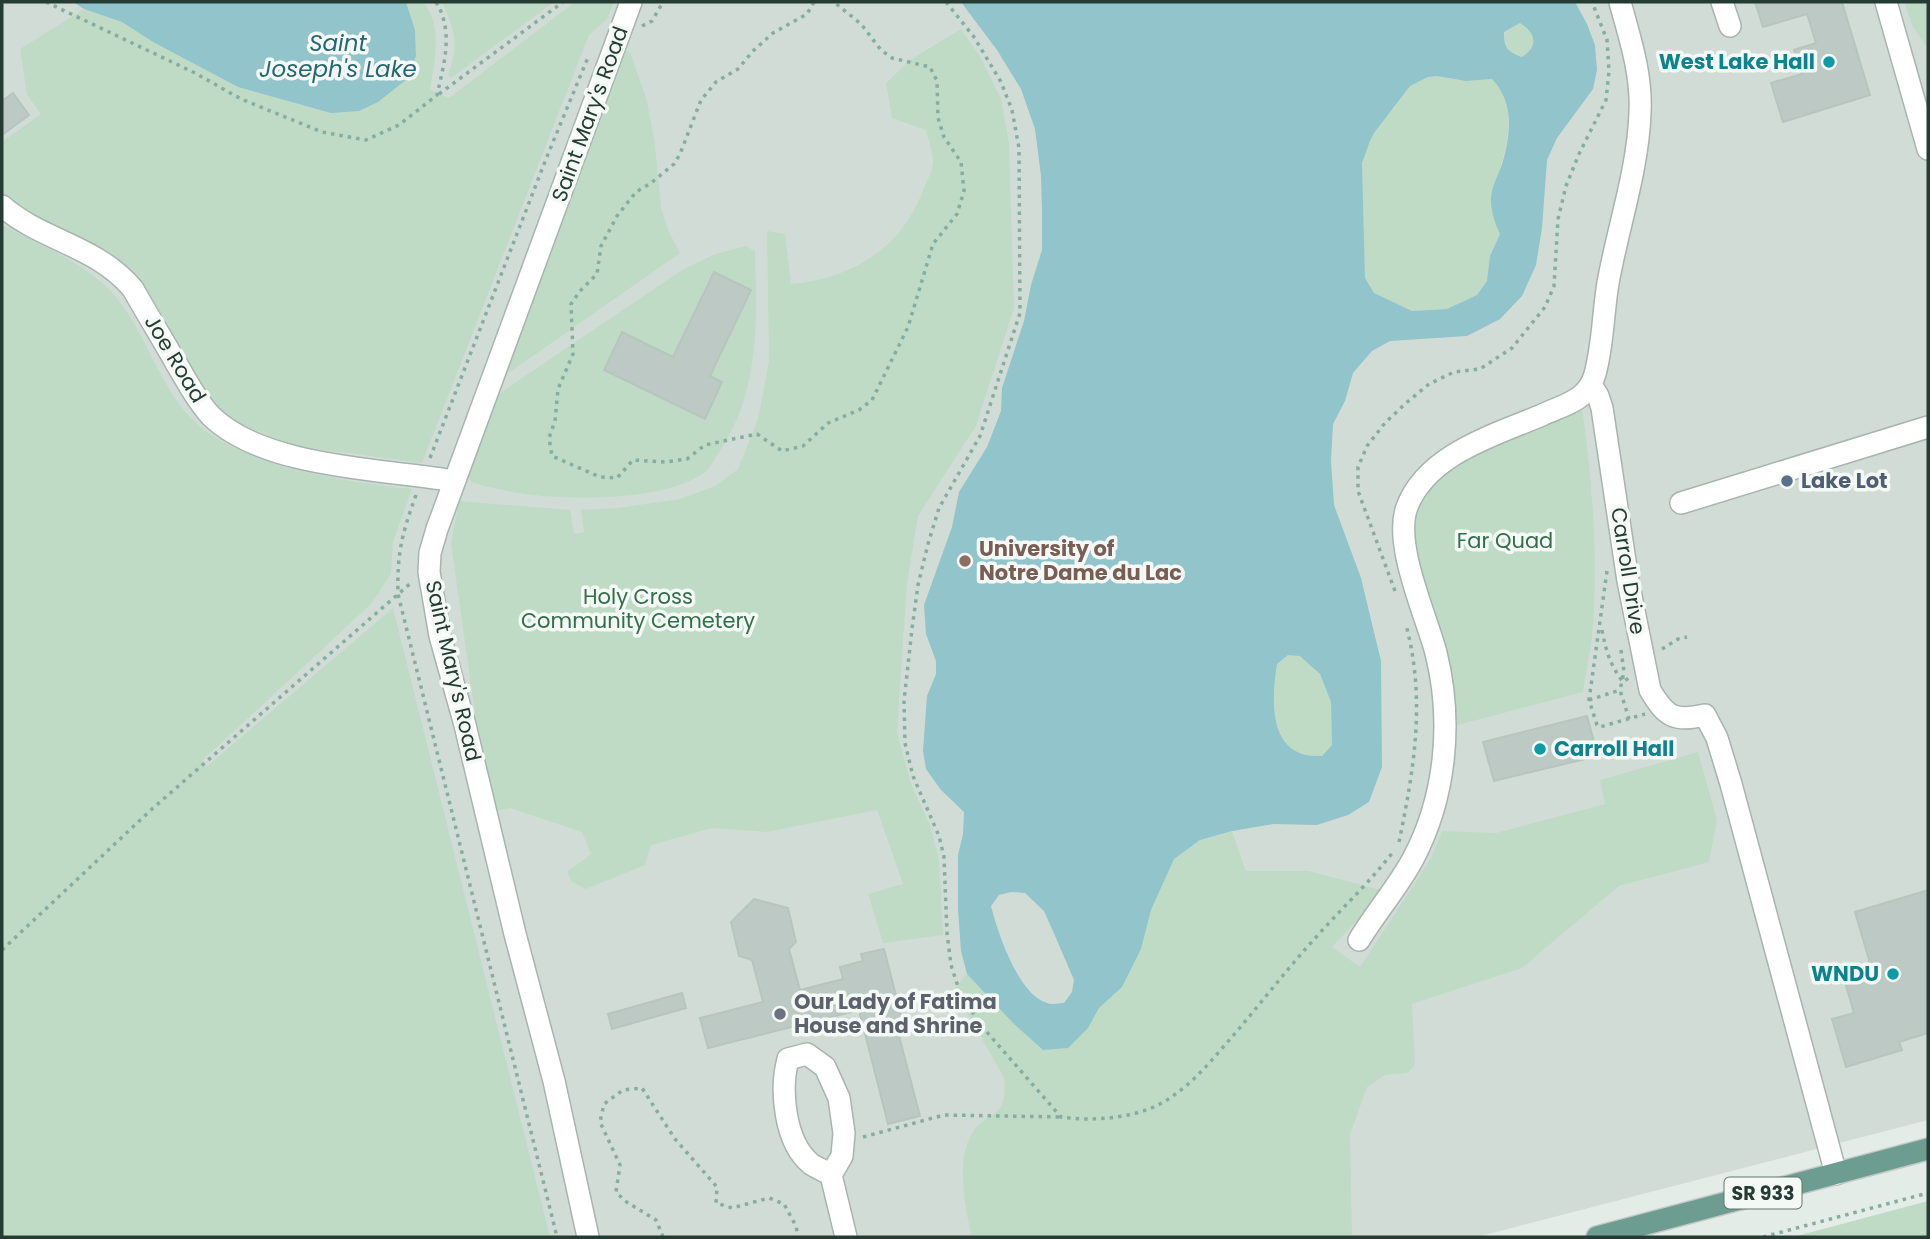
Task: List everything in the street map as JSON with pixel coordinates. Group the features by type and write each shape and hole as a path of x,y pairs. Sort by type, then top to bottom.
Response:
{"main road":[{"name":"SR 933","path":"1597,1237 1928,1149"}],"street":[{"name":"Saint Mary's Road","path":"588,1237 554,1080 440,636 429,572 430,553 454,481 631,2"},
{"path":"1359,940 1414,858 1427,829 1443,760 1446,725 1444,696 1437,655 1403,536 1407,507 1414,493 1430,474 1448,459 1477,442 1571,402 1591,385 1595,375 1608,283 1636,148 1640,113 1637,65 1620,2"},
{"path":"1722,2 1730,26"},
{"path":"1886,2 1928,149"},
{"name":"Joe Road","path":"2,206 24,221 99,258 124,279 133,289 197,399 223,427 236,435 292,456 332,465 454,481"},
{"name":"Carroll Drive","path":"1591,385 1602,408 1645,675 1650,690 1663,709"},
{"path":"1681,503 1928,427"},
{"path":"1663,709 1672,717 1685,720 1705,715 1717,738 1836,1174"},
{"path":"831,1175 810,1163 794,1139 784,1104 783,1076 788,1059 807,1054 825,1067 839,1098 843,1127 842,1156 831,1175 846,1237"}],"path":[{"path":"46,2 195,73 241,99 322,132 366,140 399,125 563,2"},
{"path":"436,2 446,29 447,46 437,95"},
{"path":"635,30 652,21 663,2"},
{"path":"814,2 807,15 774,33 753,51 738,69 716,82 701,100 674,164 652,183 636,192 617,216 601,246 597,274 571,304 573,354 558,389 555,421 549,438 552,456 600,477 617,478 633,460 666,462 687,459 705,445 757,434 782,451 803,446 828,423 859,410 872,400 908,327 933,244 957,214 964,191 961,162 944,137 938,118 937,81 930,67 892,58 881,50 862,24 834,2"},
{"path":"946,2 974,37 1001,82 1012,110 1019,148 1020,313 980,436 939,508 928,544 918,584 912,629 904,701 905,743 913,776 939,836 944,858 948,944 959,990 979,1023 1061,1117"},
{"path":"1395,593 1358,491 1358,467 1367,446 1385,423 1406,403 1429,384 1454,372 1480,369 1512,348 1545,307 1554,286 1558,219 1566,186 1606,100 1609,71 1606,40 1592,2"},
{"path":"428,463 546,159 593,46"},
{"path":"419,488 401,538 397,562 398,594 557,1237"},
{"path":"1609,568 1589,700 1597,724 1600,727 1663,709"},
{"path":"2,950 152,809 398,594 418,577 429,572"},
{"path":"843,1127 861,1137 944,1115 1100,1118 1149,1108 1169,1099 1192,1081 1318,935 1371,880 1398,846 1413,772 1416,734 1414,656 1403,618"},
{"path":"1589,700 1620,691"},
{"path":"663,1237 656,1220 625,1201 616,1192 620,1165 600,1122 604,1104 623,1090 642,1088 675,1139 717,1187 716,1203 732,1208 769,1198 784,1204 799,1237"},
{"path":"1763,1237 1928,1193"}],"shaded area":[{"name":"University of Notre Dame du Lac","path":"2,2 1928,2 1928,1120 1477,1237 2,1237"}],"green space":[{"path":"406,2 423,2 429,11 436,44 430,89 449,98 575,2 614,2 607,19 589,35 422,463 295,446 228,419 193,375 166,320 131,269 107,251 34,218 2,195 2,142 41,114 27,95 20,49 84,9 122,22 153,42 238,87 416,56 415,30"},
{"path":"442,2 554,2 451,78 448,75 454,55 454,38"},
{"path":"1904,2 1928,2 1928,49 1912,25"},
{"path":"1520,23 1529,31 1533,40 1531,48 1522,57 1508,48 1504,32"},
{"name":"Holy Cross Community Cemetery","path":"961,29 981,58 1001,99 1009,142 1014,308 976,426 918,516 907,583 897,732 911,784 930,825 939,859 943,935 883,943 868,894 903,884 877,810 767,832 712,828 651,845 645,865 586,889 572,882 567,872 591,854 582,832 510,808 496,811 473,718 475,713 451,544 459,501 570,510 574,534 584,532 581,510 680,499 715,486 738,469 758,419 769,361 767,231 785,234 791,284 833,276 870,258 886,246 912,213 933,162 926,130 892,118 886,83 910,60"},
{"path":"624,50 630,52 647,101 655,145 661,208 668,230 680,253 510,372 505,369"},
{"path":"1428,77 1466,81 1492,79 1504,97 1508,135 1496,194 1495,214 1500,234 1490,256 1488,281 1477,295 1447,309 1412,311 1374,293 1365,278 1362,163 1374,133 1410,86"},
{"path":"2,225 77,264 115,296 134,323 174,397 204,429 229,445 289,468 322,476 412,489 393,542 391,574 371,604 203,760 206,767 393,608 550,1237 2,1237"},
{"path":"746,246 755,251 756,303 753,354 743,404 733,428 707,470 686,482 663,490 606,497 523,494 471,482 466,473 497,395 682,270 715,254","holes":["714,272 751,290 710,376 722,383 705,419 673,357"]},
{"name":"Far Quad","path":"1582,408 1589,461 1595,569 1592,632 1583,692 1454,726 1409,522 1414,509 1420,497 1453,467 1495,444"},
{"path":"1288,655 1300,655 1320,674 1331,702 1332,745 1322,756 1304,754 1291,748 1282,738 1277,725 1274,695 1277,664"},
{"path":"1698,752 1717,820 1709,862 1619,886 1522,968 1412,1004 1415,1066 1407,1073 1385,1075 1367,1087 1350,1135 1352,1237 972,1237 963,1186 966,1146 977,1127 999,1109 1005,1092 1004,1078 954,989 967,974 1013,1023 1042,1049 1088,1028 1099,1008 1122,986 1141,949 1151,910 1174,859 1200,840 1232,831 1246,871 1308,871 1385,891 1332,947 1360,967 1431,858 1442,831 1496,833 1605,804 1600,780"},
{"path":"1928,1201 1928,1237 1793,1237"}],"water":[{"name":"Saint Joseph's Lake","path":"73,2 406,2 415,30 416,56 407,79 378,102 359,111 331,113 238,87 153,42 122,22 84,9"},
{"path":"961,2 1575,2 1595,45 1597,70 1593,89 1557,138 1547,160 1542,228 1536,265 1522,296 1500,319 1467,336 1390,341 1372,351 1353,373 1345,401 1333,424 1331,461 1334,505 1361,578 1381,661 1382,767 1369,802 1348,815 1317,825 1273,824 1200,840 1174,859 1151,910 1141,949 1122,987 1099,1008 1088,1028 1068,1048 1043,1050 1013,1023 967,974 961,951 958,909 958,855 964,812 941,790 926,769 923,751 927,696 936,674 936,661 926,634 924,605 952,527 959,492 987,447 1001,411 1002,388 1024,321 1042,250 1041,176 1035,129 1021,89 997,50","holes":["1520,23 1532,35 1533,44 1522,57 1510,51 1504,32","1428,77 1466,81 1492,79 1504,97 1509,128 1503,161 1491,197 1493,216 1500,234 1490,256 1487,281 1477,295 1447,309 1412,311 1374,293 1365,278 1362,163 1374,133 1410,86","1288,655 1300,656 1320,674 1331,702 1332,745 1322,756 1304,754 1291,748 1282,738 1274,711 1277,664","1025,893 1044,911 1074,980 1072,992 1064,1003 1049,1004 1037,997 1018,975 1004,946 991,906 999,895"]}],"building":[{"name":"West Lake Hall","path":"1755,2 1842,2 1870,95 1783,122 1771,83 1802,74 1794,50 1816,43 1807,14 1763,27"},
{"path":"13,93 29,115 2,135 2,101"},
{"path":"714,272 751,290 710,376 722,382 705,419 604,370 622,332 673,357"},
{"name":"Carroll Hall","path":"1587,716 1598,756 1494,781 1483,742"},
{"name":"WNDU","path":"1928,890 1928,1033 1899,1042 1902,1050 1846,1067 1832,1019 1854,1013 1844,979 1872,970 1855,912"},
{"name":"Our Lady of Fatima House and Shrine","path":"754,899 788,908 796,942 789,949 800,990 843,979 840,967 863,961 861,954 884,949 905,1030 898,1032 920,1116 888,1124 859,1010 708,1048 700,1018 763,1002 752,960 739,956 731,922"},
{"path":"682,993 686,1008 612,1029 608,1014"}],"place":[{"name":"West Lake Hall","path":"1829,62"},
{"name":"Lake Lot","path":"1787,481"},
{"name":"University of Notre Dame du Lac","path":"965,561"},
{"name":"Carroll Hall","path":"1540,749"},
{"name":"WNDU","path":"1893,974"},
{"name":"Our Lady of Fatima House and Shrine","path":"780,1014"}]}
